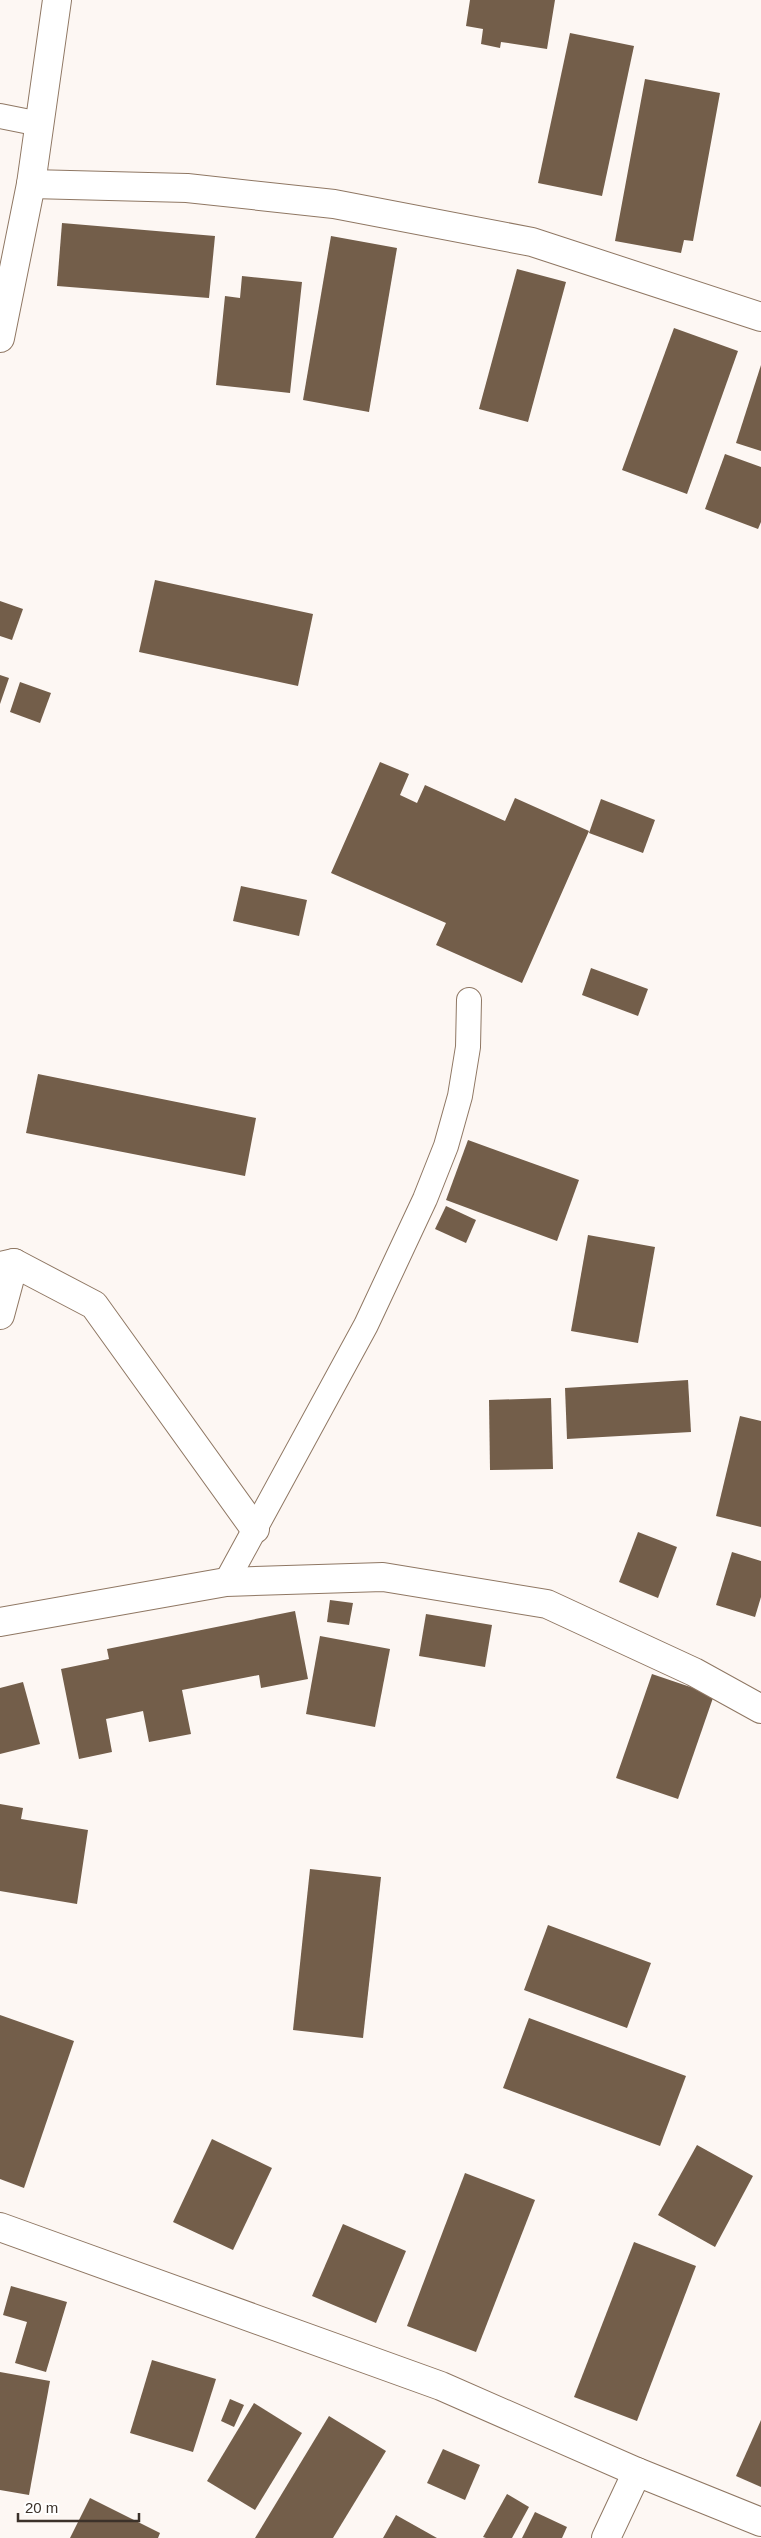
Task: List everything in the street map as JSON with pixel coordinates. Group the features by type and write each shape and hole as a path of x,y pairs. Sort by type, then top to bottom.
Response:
{"street":[{"path":"0,338 31,184 57,0"},
{"path":"31,184 187,188 334,204 532,242 761,317"},
{"path":"0,1315 7,1264 94,1305 255,1529"},
{"path":"0,1622 226,1582 383,1577 547,1604 694,1672 761,1710"},
{"path":"0,2227 441,2386 637,2472 761,2522"},
{"path":"606,2538 637,2472"}],"lane":[{"path":"0,116 40,124"},
{"path":"226,1582 382,1294 425,1199 446,1146 460,1096 468,1047 469,1000"}],"building":[{"path":"470,0 555,0 547,49 501,42 500,48 481,44 483,29 466,26"},
{"path":"570,33 634,46 602,196 538,183"},
{"path":"645,79 720,93 693,241 684,240 681,253 615,241"},
{"path":"62,223 215,236 209,298 57,286"},
{"path":"331,236 397,248 369,412 303,400"},
{"path":"517,269 566,282 528,422 479,409"},
{"path":"242,276 302,282 290,393 216,385 225,296 240,298"},
{"path":"674,328 738,351 687,494 622,470"},
{"path":"761,365 761,451 736,443"},
{"path":"725,454 761,467 761,522 758,529 705,509"},
{"path":"155,580 313,614 298,686 139,652"},
{"path":"0,601 23,609 12,640 0,636"},
{"path":"0,675 9,678 0,704"},
{"path":"20,682 51,693 40,723 10,712"},
{"path":"380,762 409,774 400,795 417,803 425,785 505,821 515,798 589,831 522,983 436,945 446,923 331,873"},
{"path":"601,799 655,820 643,853 589,833"},
{"path":"241,886 307,900 299,936 233,921"},
{"path":"591,968 648,989 638,1016 582,995"},
{"path":"38,1074 256,1118 245,1176 26,1133"},
{"path":"468,1140 579,1180 557,1241 446,1200"},
{"path":"446,1206 476,1220 466,1243 435,1229"},
{"path":"588,1235 655,1247 638,1343 571,1331"},
{"path":"688,1380 691,1432 567,1439 565,1388"},
{"path":"551,1398 553,1469 490,1470 489,1400"},
{"path":"740,1416 761,1421 761,1527 716,1516"},
{"path":"638,1532 677,1547 658,1598 619,1582"},
{"path":"732,1552 761,1561 761,1597 755,1617 716,1605"},
{"path":"330,1600 353,1603 349,1625 327,1622"},
{"path":"295,1611 308,1679 261,1688 259,1675 182,1690 191,1734 149,1742 143,1711 106,1719 112,1752 79,1759 61,1669 109,1659 107,1649"},
{"path":"426,1614 492,1625 485,1667 419,1656"},
{"path":"320,1636 390,1649 375,1727 306,1714"},
{"path":"652,1674 714,1695 678,1799 616,1778"},
{"path":"23,1682 40,1744 0,1754 0,1688"},
{"path":"0,1804 23,1808 21,1819 88,1830 77,1904 0,1891"},
{"path":"310,1869 381,1877 363,2038 293,2030"},
{"path":"548,1925 651,1963 627,2028 524,1990"},
{"path":"0,2015 74,2041 24,2188 0,2179"},
{"path":"529,2018 686,2076 660,2146 503,2088"},
{"path":"212,2139 272,2168 233,2250 173,2222"},
{"path":"697,2145 753,2176 715,2247 658,2215"},
{"path":"465,2173 535,2200 476,2352 407,2326"},
{"path":"343,2224 406,2251 376,2323 312,2296"},
{"path":"634,2242 696,2266 637,2421 574,2397"},
{"path":"11,2286 67,2302 46,2372 15,2363 27,2322 3,2315"},
{"path":"152,2360 216,2379 193,2452 130,2433"},
{"path":"0,2372 50,2381 29,2495 0,2490"},
{"path":"230,2399 244,2405 234,2427 221,2421"},
{"path":"254,2403 302,2433 255,2510 207,2481"},
{"path":"329,2416 386,2451 333,2538 255,2538"},
{"path":"761,2420 761,2487 736,2476"},
{"path":"443,2449 480,2465 465,2500 427,2483"},
{"path":"507,2494 529,2507 512,2538 483,2537"},
{"path":"90,2498 160,2533 158,2538 70,2538"},
{"path":"535,2512 567,2527 562,2538 522,2538"},
{"path":"396,2515 437,2538 383,2538"}]}
